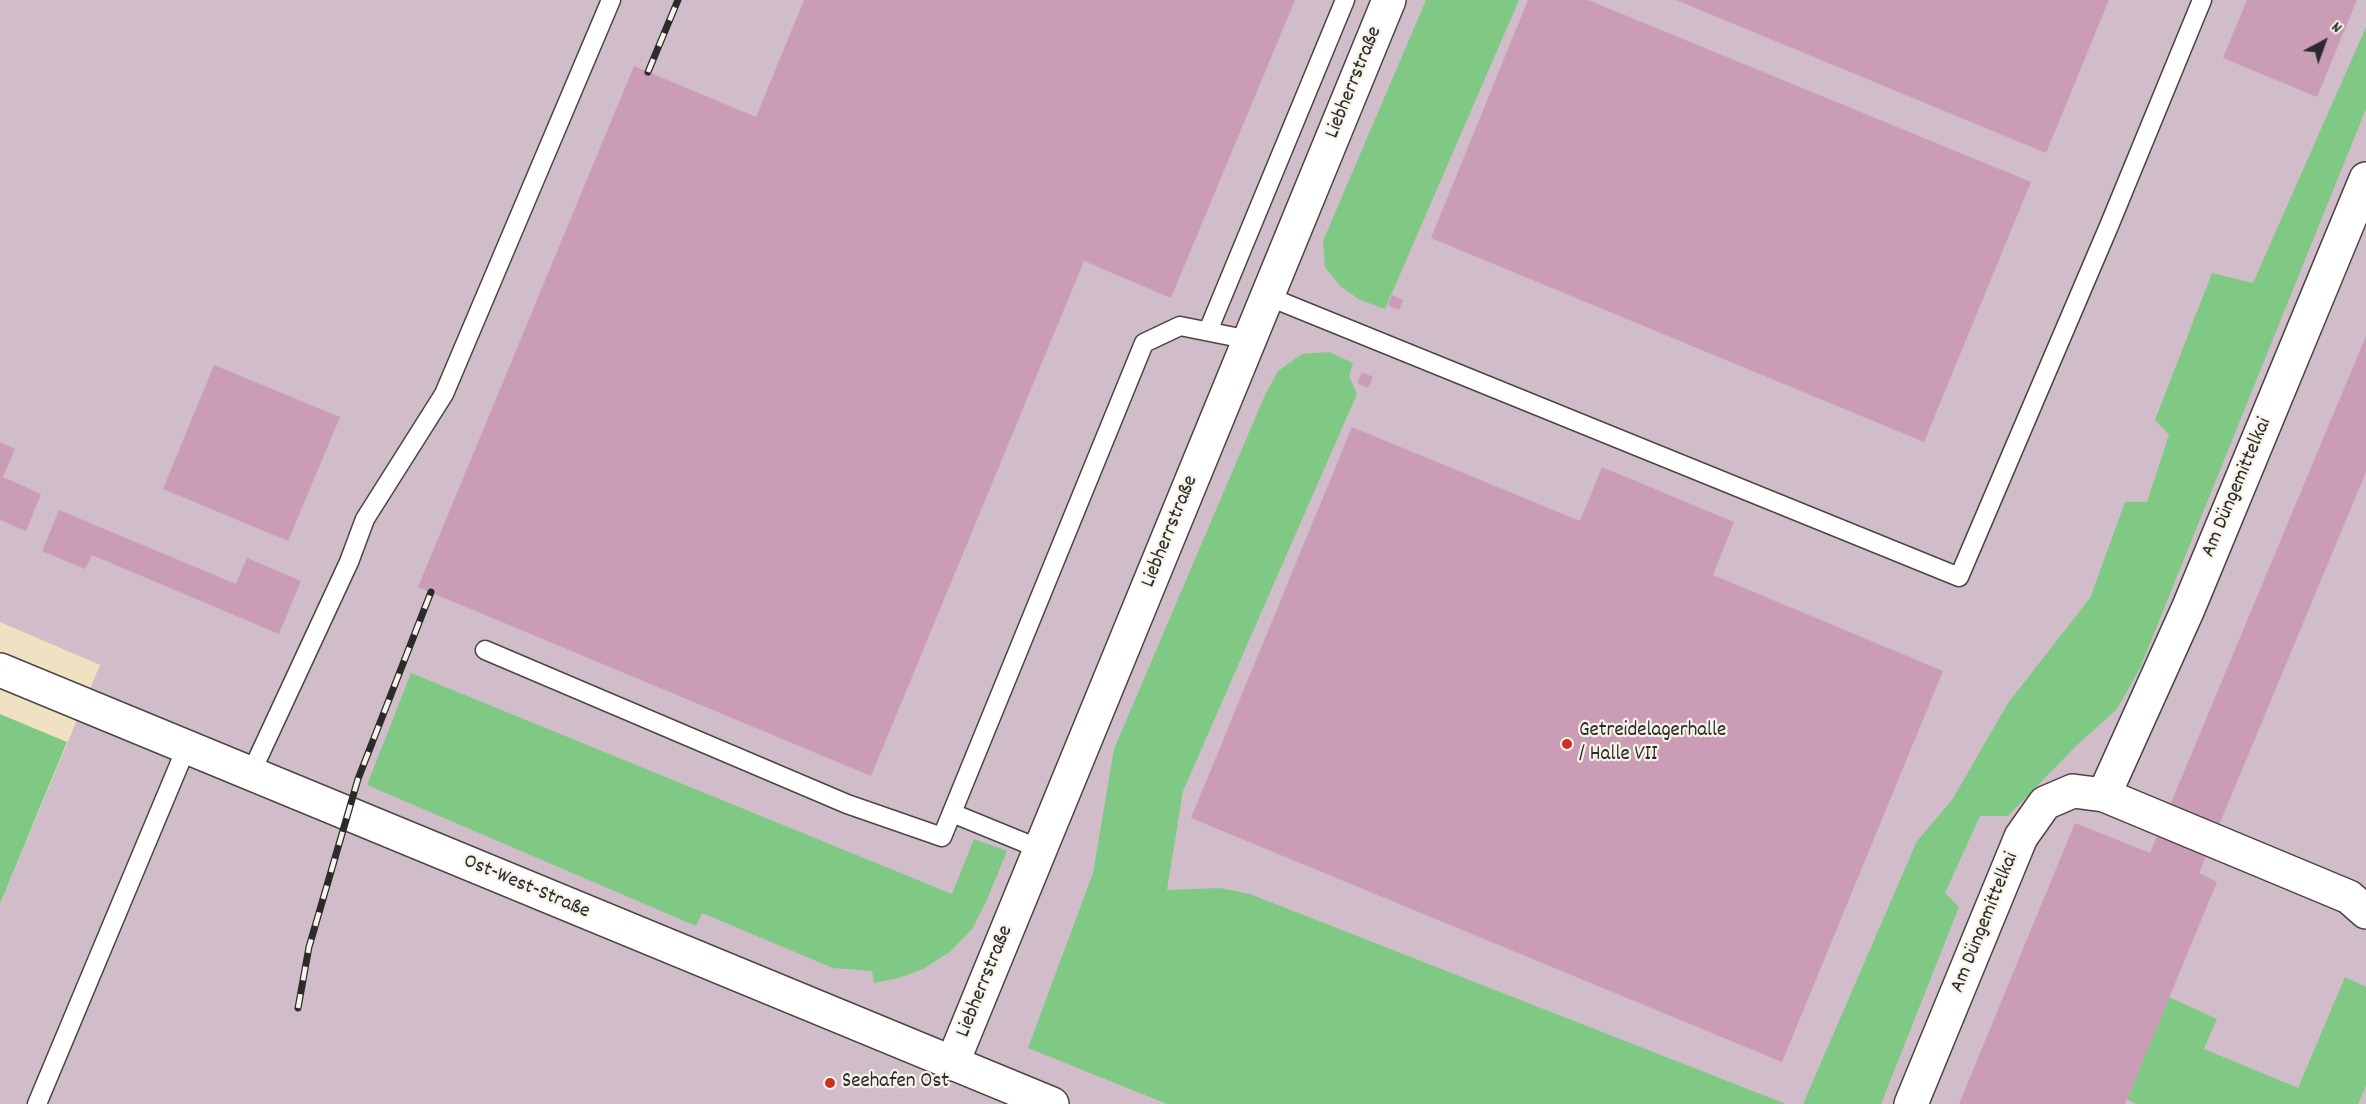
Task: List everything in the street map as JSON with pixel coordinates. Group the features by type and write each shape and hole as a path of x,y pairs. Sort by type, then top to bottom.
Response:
{"street":[{"name":"Liebherrstraße","path":"952,1064 1389,0"},
{"name":"Am Düngemittelkai","path":"2104,795 2188,609 2366,179"},
{"name":"Ost-West-Straße","path":"0,670 952,1064 998,1094 1052,1104"},
{"name":"Am Düngemittelkai","path":"1911,1104 2021,837 2045,803 2073,791 2104,795 2349,897 2366,912"}],"lane":[{"path":"251,773 349,562 364,519 444,394 611,0"},
{"path":"1208,331 1345,0"},
{"path":"1267,296 1959,577 2114,215 2202,0"},
{"path":"484,650 847,804 942,837 1144,343 1180,326 1250,340"},
{"path":"37,1104 187,746"},
{"path":"952,813 1040,849"}],"shaded area":[{"path":"0,0 2366,0 2366,1104 0,1104 0,904 100,665 0,622"}],"green space":[{"path":"1426,0 1519,0 1385,309 1360,300 1340,286 1325,267 1323,241"},
{"path":"2366,27 2366,109 2140,668 2117,709 2076,746 2008,816 1980,816 1945,893 1959,907 1881,1104 1803,1104 1917,841 1952,800 2008,703 2090,598 2125,502 2147,502 2169,435 2155,420 2212,273 2253,283"},
{"path":"1329,352 1353,363 1349,376 1357,394 1183,791 1167,890 1220,888 1250,894 1786,1104 1167,1104 1028,1048 1093,873 1114,749 1265,395 1278,371 1302,354"},
{"path":"411,673 952,894 974,839 1007,851 972,929 950,952 923,969 899,978 874,983 872,971 833,968 702,913 696,926 367,785"},
{"path":"0,714 67,742 0,904"},
{"path":"2345,977 2366,987 2366,1086 2358,1104 2136,1104 2127,1099 2169,997 2217,1019 2204,1049 2298,1088"}],"building":[{"path":"804,0 1295,0 1171,298 1084,261 871,776 418,587 634,66 756,117"},
{"path":"1528,0 1588,0 2031,182 1924,442 1431,238"},
{"path":"1676,0 2109,0 2046,153"},
{"path":"2247,0 2357,0 2317,97 2223,58"},
{"path":"1392,295 1403,300 1399,310 1388,305"},
{"path":"2366,336 2366,472 2199,873 2217,882 2125,1104 1959,1104 2075,823 2150,853"},
{"path":"214,365 340,417 288,541 163,489"},
{"path":"1362,372 1373,377 1368,388 1357,383"},
{"name":"Getreidelagerhalle / Halle VII","path":"1352,427 1580,521 1602,467 1734,522 1713,575 1943,671 1782,1062 1191,818"},
{"path":"0,442 15,449 3,477 41,494 26,531 0,520"},
{"path":"59,510 236,584 247,558 301,581 279,634 92,555 85,569 42,551"}],"railway":[{"path":"648,72 678,0"},
{"path":"298,1008 309,947 358,779 431,592"}],"place":[{"name":"Getreidelagerhalle / Halle VII","path":"1567,744"},
{"name":"Seehafen Ost","path":"830,1083"}]}
